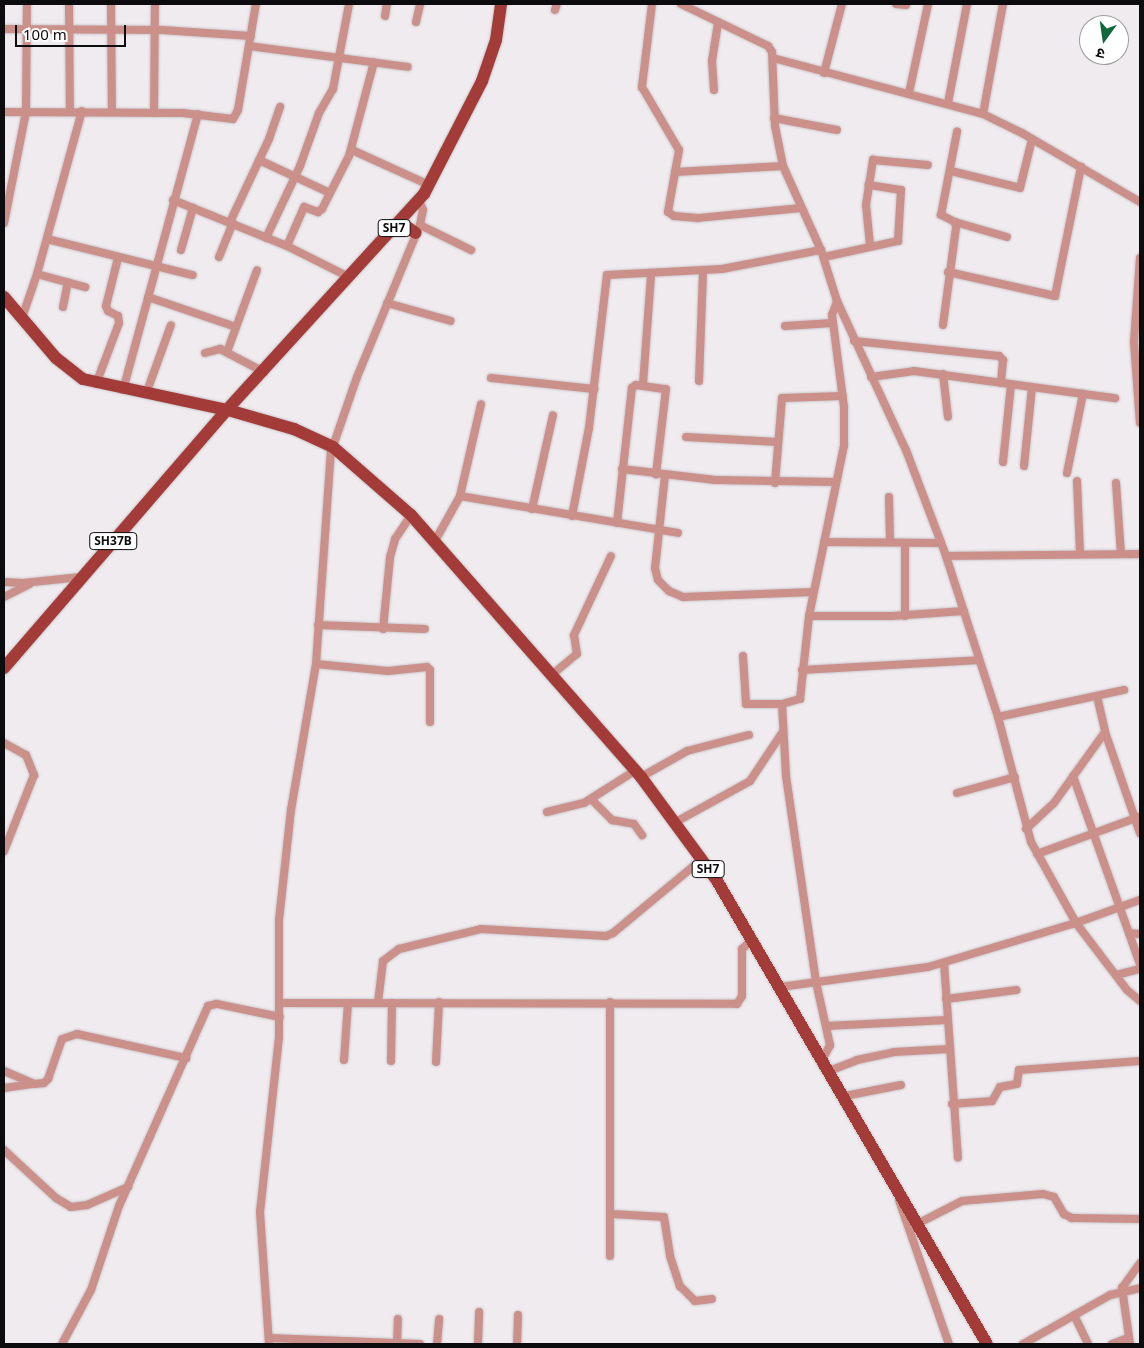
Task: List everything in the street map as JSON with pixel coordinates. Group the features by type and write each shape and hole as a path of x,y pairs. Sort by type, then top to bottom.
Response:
{"main road":[{"name":"SH7","path":"501,4 496,40 482,81 429,185 419,200 264,372 225,412 276,428 332,449 345,457 411,515 554,673 638,774 701,860 753,939 919,1223 987,1344"},
{"path":"400,222 418,229"},
{"path":"4,297 70,372 96,384 225,412"},
{"path":"4,310 50,361 82,385 138,399 225,412"},
{"name":"SH37B","path":"5,666 81,577 167,482 225,412"}],"street":[{"path":"4,223 26,112 27,4"},
{"path":"69,4 70,112"},
{"path":"111,4 112,111"},
{"path":"154,113 155,4"},
{"path":"4,112 112,111 198,114 229,120 236,116 256,4"},
{"path":"266,238 295,176 319,113 333,89 349,4"},
{"path":"385,16 387,4"},
{"path":"416,22 420,4"},
{"path":"652,4 642,87 679,150 667,206 674,216 705,218 800,208"},
{"path":"681,4 768,46 773,58 774,118 783,166 800,208 823,254 836,301 906,450 946,556 998,717 1015,777 1026,829 1037,854 1076,923 1116,975 1140,1002"},
{"path":"824,73 842,4"},
{"path":"896,4 906,6"},
{"path":"909,93 928,4"},
{"path":"948,103 967,4"},
{"path":"983,114 1003,4"},
{"path":"714,90 712,61 718,22"},
{"path":"4,29 155,30 251,36"},
{"path":"250,46 408,67"},
{"path":"773,58 824,73 948,103 983,114 1032,138 1140,202"},
{"path":"287,246 304,207 321,211 352,150 374,62"},
{"path":"218,257 280,107"},
{"path":"22,318 37,274 82,111"},
{"path":"123,390 173,200 198,114"},
{"path":"774,118 836,130"},
{"path":"958,132 940,215 955,222 1007,236"},
{"path":"951,171 1020,188 1032,138"},
{"path":"352,150 429,185"},
{"path":"259,160 330,193"},
{"path":"870,246 866,217 868,185 873,160 928,165"},
{"path":"675,172 783,166"},
{"path":"948,272 1055,296 1081,167"},
{"path":"572,516 594,389 607,275 703,270 893,244 898,241 902,192 899,188 868,185"},
{"path":"173,200 287,246 349,277"},
{"path":"419,200 423,210 418,229 387,303 332,449 316,664 287,842 278,939 280,1017 260,1212 269,1341 420,1344"},
{"path":"182,250 193,208"},
{"path":"943,325 955,222"},
{"path":"418,229 471,250"},
{"path":"47,239 156,268 193,275"},
{"path":"96,384 118,323 118,316 108,311 106,306 118,258"},
{"path":"1140,258 1134,342 1140,423"},
{"path":"227,352 257,270"},
{"path":"699,381 703,270"},
{"path":"37,274 85,287"},
{"path":"643,384 651,274"},
{"path":"63,307 68,282"},
{"path":"148,297 236,327"},
{"path":"743,656 746,704 782,704 800,699 808,616 844,445 843,396 833,323 833,309 836,301"},
{"path":"387,303 451,321"},
{"path":"785,326 833,323"},
{"path":"146,394 171,325"},
{"path":"854,341 999,356 1003,360 1001,383"},
{"path":"205,352 215,348 227,352 264,372"},
{"path":"871,377 906,371 942,374 1116,398"},
{"path":"942,374 948,417"},
{"path":"491,378 594,389"},
{"path":"617,523 632,388 643,384 666,389 656,474"},
{"path":"1003,462 1011,384"},
{"path":"1024,466 1032,387"},
{"path":"1068,473 1083,394"},
{"path":"775,483 784,396 843,396"},
{"path":"435,541 460,496 481,404"},
{"path":"532,509 552,415"},
{"path":"686,437 778,442"},
{"path":"622,469 665,475 775,483 799,480 836,482"},
{"path":"665,475 656,574 675,594 813,592"},
{"path":"1077,481 1080,553"},
{"path":"1116,483 1122,554"},
{"path":"460,496 678,533"},
{"path":"889,497 890,542"},
{"path":"383,628 390,557 395,539 411,515"},
{"path":"824,542 941,543"},
{"path":"905,543 905,616"},
{"path":"946,556 1080,553 1140,554"},
{"path":"554,673 577,654 574,635 611,556"},
{"path":"4,582 34,582 81,577"},
{"path":"4,597 34,582"},
{"path":"808,616 905,616 964,611"},
{"path":"318,625 425,629"},
{"path":"802,670 979,660"},
{"path":"316,664 388,671 427,667 430,670 430,722"},
{"path":"998,717 1124,690"},
{"path":"1096,696 1105,732 1138,818 1140,833"},
{"path":"782,704 782,733 816,982 826,1026 829,1050 826,1066 894,1052 949,1050"},
{"path":"1026,829 1054,803 1105,732"},
{"path":"674,823 750,781 782,733"},
{"path":"547,812 591,799 687,751 749,735"},
{"path":"4,743 26,755 34,775 4,851"},
{"path":"1073,776 1140,964"},
{"path":"957,793 1015,777"},
{"path":"591,799 612,820 634,824 642,835"},
{"path":"1037,854 1138,818"},
{"path":"378,1002 383,961 399,949 481,930 606,936 614,934 701,860"},
{"path":"780,987 944,962 1076,923 1140,900"},
{"path":"1129,933 1140,934"},
{"path":"280,1003 610,1002 737,1004 742,996 742,949 753,939"},
{"path":"944,962 952,1104 958,1158"},
{"path":"1116,975 1140,969"},
{"path":"946,999 1016,990"},
{"path":"436,1062 440,1002"},
{"path":"610,1002 612,1214 610,1256"},
{"path":"344,1060 348,1003"},
{"path":"391,1061 392,1003"},
{"path":"62,1344 94,1283 128,1187 205,1011 212,1004 280,1017"},
{"path":"826,1026 947,1020"},
{"path":"4,1070 40,1085 48,1079 59,1045 68,1035 77,1034 186,1058"},
{"path":"952,1104 992,1102 1000,1087 1017,1084 1019,1070 1140,1062"},
{"path":"4,1088 34,1084"},
{"path":"845,1096 901,1085"},
{"path":"4,1150 56,1198 71,1207 87,1205 128,1187"},
{"path":"901,1193 902,1211 949,1344"},
{"path":"919,1223 962,1202 1044,1194 1054,1197 1064,1214 1072,1218 1140,1219"},
{"path":"612,1214 664,1218 670,1256 680,1286 695,1301 712,1299"},
{"path":"1112,1344 1129,1341 1122,1292 1123,1284 1140,1264"},
{"path":"1023,1344 1122,1292 1140,1288"},
{"path":"478,1344 479,1312"},
{"path":"517,1344 518,1315"},
{"path":"1074,1316 1088,1344"},
{"path":"397,1343 398,1319"},
{"path":"437,1344 439,1319"}]}
